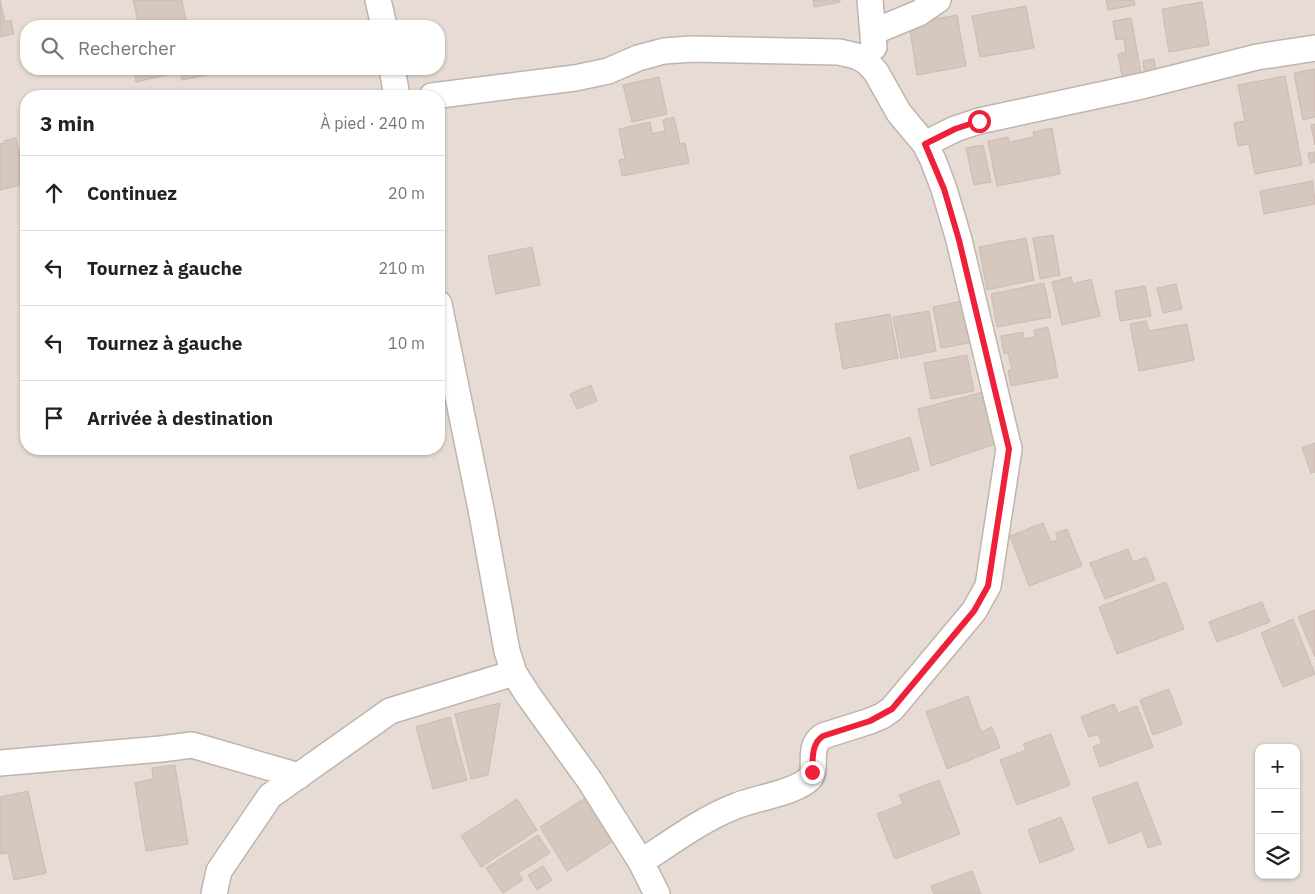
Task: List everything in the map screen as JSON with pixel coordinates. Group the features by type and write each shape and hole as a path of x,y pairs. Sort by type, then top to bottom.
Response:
{"street":[{"path":"378,0 383,20"},
{"path":"870,0 876,72"},
{"path":"873,32 919,12 938,0"},
{"path":"925,144 955,129 979,121 1142,86 1257,57 1315,48"},
{"path":"445,94 575,78 608,71 638,58 664,51 692,49 839,52 856,56 867,62 876,72 899,113 925,144 944,189 959,240 1009,449 988,586 974,611 892,709 882,716 818,739 815,744 812,772 807,781 794,788 736,806 701,822 641,862"},
{"path":"393,75 396,90"},
{"path":"445,333 481,509 507,651 514,673 590,781 641,862 657,894"},
{"path":"214,894 219,871 270,796 390,711 514,673"},
{"path":"0,763 162,749 192,744 299,776"}],"shaded area":[{"path":"0,0 1315,0 1315,894 0,894"}],"building":[{"path":"0,0 5,22 11,20 14,34 0,37"},
{"path":"133,0 182,0 186,20 138,20"},
{"path":"813,0 840,0 840,2 814,7"},
{"path":"1106,0 1134,0 1135,5 1108,10"},
{"path":"1202,2 1209,45 1169,52 1162,9"},
{"path":"1026,6 1034,48 980,57 972,16"},
{"path":"957,15 966,66 917,75 909,24"},
{"path":"1131,18 1142,78 1123,81 1118,54 1126,52 1124,39 1116,40 1113,21"},
{"path":"1154,59 1156,75 1145,77 1143,61"},
{"path":"1315,69 1315,117 1303,120 1294,73"},
{"path":"135,75 167,75 136,82"},
{"path":"181,75 207,75 182,80"},
{"path":"1285,76 1302,165 1255,174 1249,144 1238,146 1234,123 1245,121 1238,85"},
{"path":"659,77 667,114 632,122 623,85"},
{"path":"674,117 680,144 685,143 689,163 622,176 619,160 625,159 619,129 650,122 652,134 665,131 663,120"},
{"path":"1315,124 1315,145 1311,125"},
{"path":"1052,128 1060,174 997,186 988,141 1008,137 1009,142 1034,137 1033,132"},
{"path":"16,138 20,156 20,185 0,190 0,144 5,143 4,141"},
{"path":"983,145 991,182 974,185 966,148"},
{"path":"1315,152 1315,162 1310,163 1308,153"},
{"path":"1313,181 1315,204 1264,214 1260,191"},
{"path":"1053,235 1060,275 1040,279 1033,238"},
{"path":"1026,238 1034,280 987,290 979,247"},
{"path":"532,247 540,285 496,294 488,256"},
{"path":"1071,277 1073,284 1091,279 1100,316 1062,325 1052,282"},
{"path":"1044,283 1051,317 997,327 991,294"},
{"path":"1176,284 1182,309 1163,313 1157,288"},
{"path":"1145,286 1151,316 1120,321 1115,291"},
{"path":"967,300 975,342 941,348 933,307"},
{"path":"929,311 936,351 901,358 893,317"},
{"path":"890,314 898,358 843,369 835,324"},
{"path":"1146,321 1149,331 1187,324 1194,360 1139,371 1130,324"},
{"path":"1048,327 1058,377 1011,386 1008,370 1012,370 1008,353 1004,354 1001,336 1023,332 1024,339 1035,337 1034,330"},
{"path":"967,355 974,391 931,399 924,363"},
{"path":"591,385 597,401 577,409 570,394"},
{"path":"987,391 998,443 931,466 918,409"},
{"path":"910,437 919,470 858,489 850,456"},
{"path":"1315,443 1315,472 1311,473 1302,448"},
{"path":"1043,523 1051,542 1058,540 1056,533 1067,529 1082,566 1029,586 1010,536"},
{"path":"1128,549 1133,562 1146,557 1155,580 1105,599 1090,563"},
{"path":"1166,582 1184,629 1117,654 1099,607"},
{"path":"1262,602 1270,622 1217,642 1209,622"},
{"path":"1315,610 1315,657 1298,617"},
{"path":"1293,619 1315,674 1283,687 1261,633"},
{"path":"1169,689 1182,724 1153,735 1140,700"},
{"path":"968,696 981,732 992,727 1000,748 947,769 926,712"},
{"path":"500,703 488,775 471,779 455,714"},
{"path":"1114,704 1118,713 1137,706 1153,747 1100,767 1093,747 1102,743 1098,734 1089,737 1081,717"},
{"path":"450,717 467,780 433,789 416,727"},
{"path":"1051,734 1070,785 1017,805 1000,760 1026,750 1023,744"},
{"path":"175,765 188,844 146,851 135,783 153,779 152,768"},
{"path":"939,780 960,834 895,859 877,814 903,804 899,795"},
{"path":"1137,782 1161,844 1148,848 1142,831 1109,844 1092,798"},
{"path":"28,791 46,873 14,880 8,853 1,854 0,850 0,797"},
{"path":"587,797 615,840 567,871 540,827"},
{"path":"517,799 537,830 481,867 461,836"},
{"path":"1061,817 1074,850 1040,863 1028,830"},
{"path":"538,835 550,853 518,873 523,880 503,893 486,868"},
{"path":"543,866 552,880 537,890 528,875"},
{"path":"972,871 981,894 934,894 931,886"}],"route":[{"path":"812,772 815,744 818,739 870,721 892,709 974,611 988,586 1009,449 959,240 944,189 925,144 955,129 979,121"}]}
